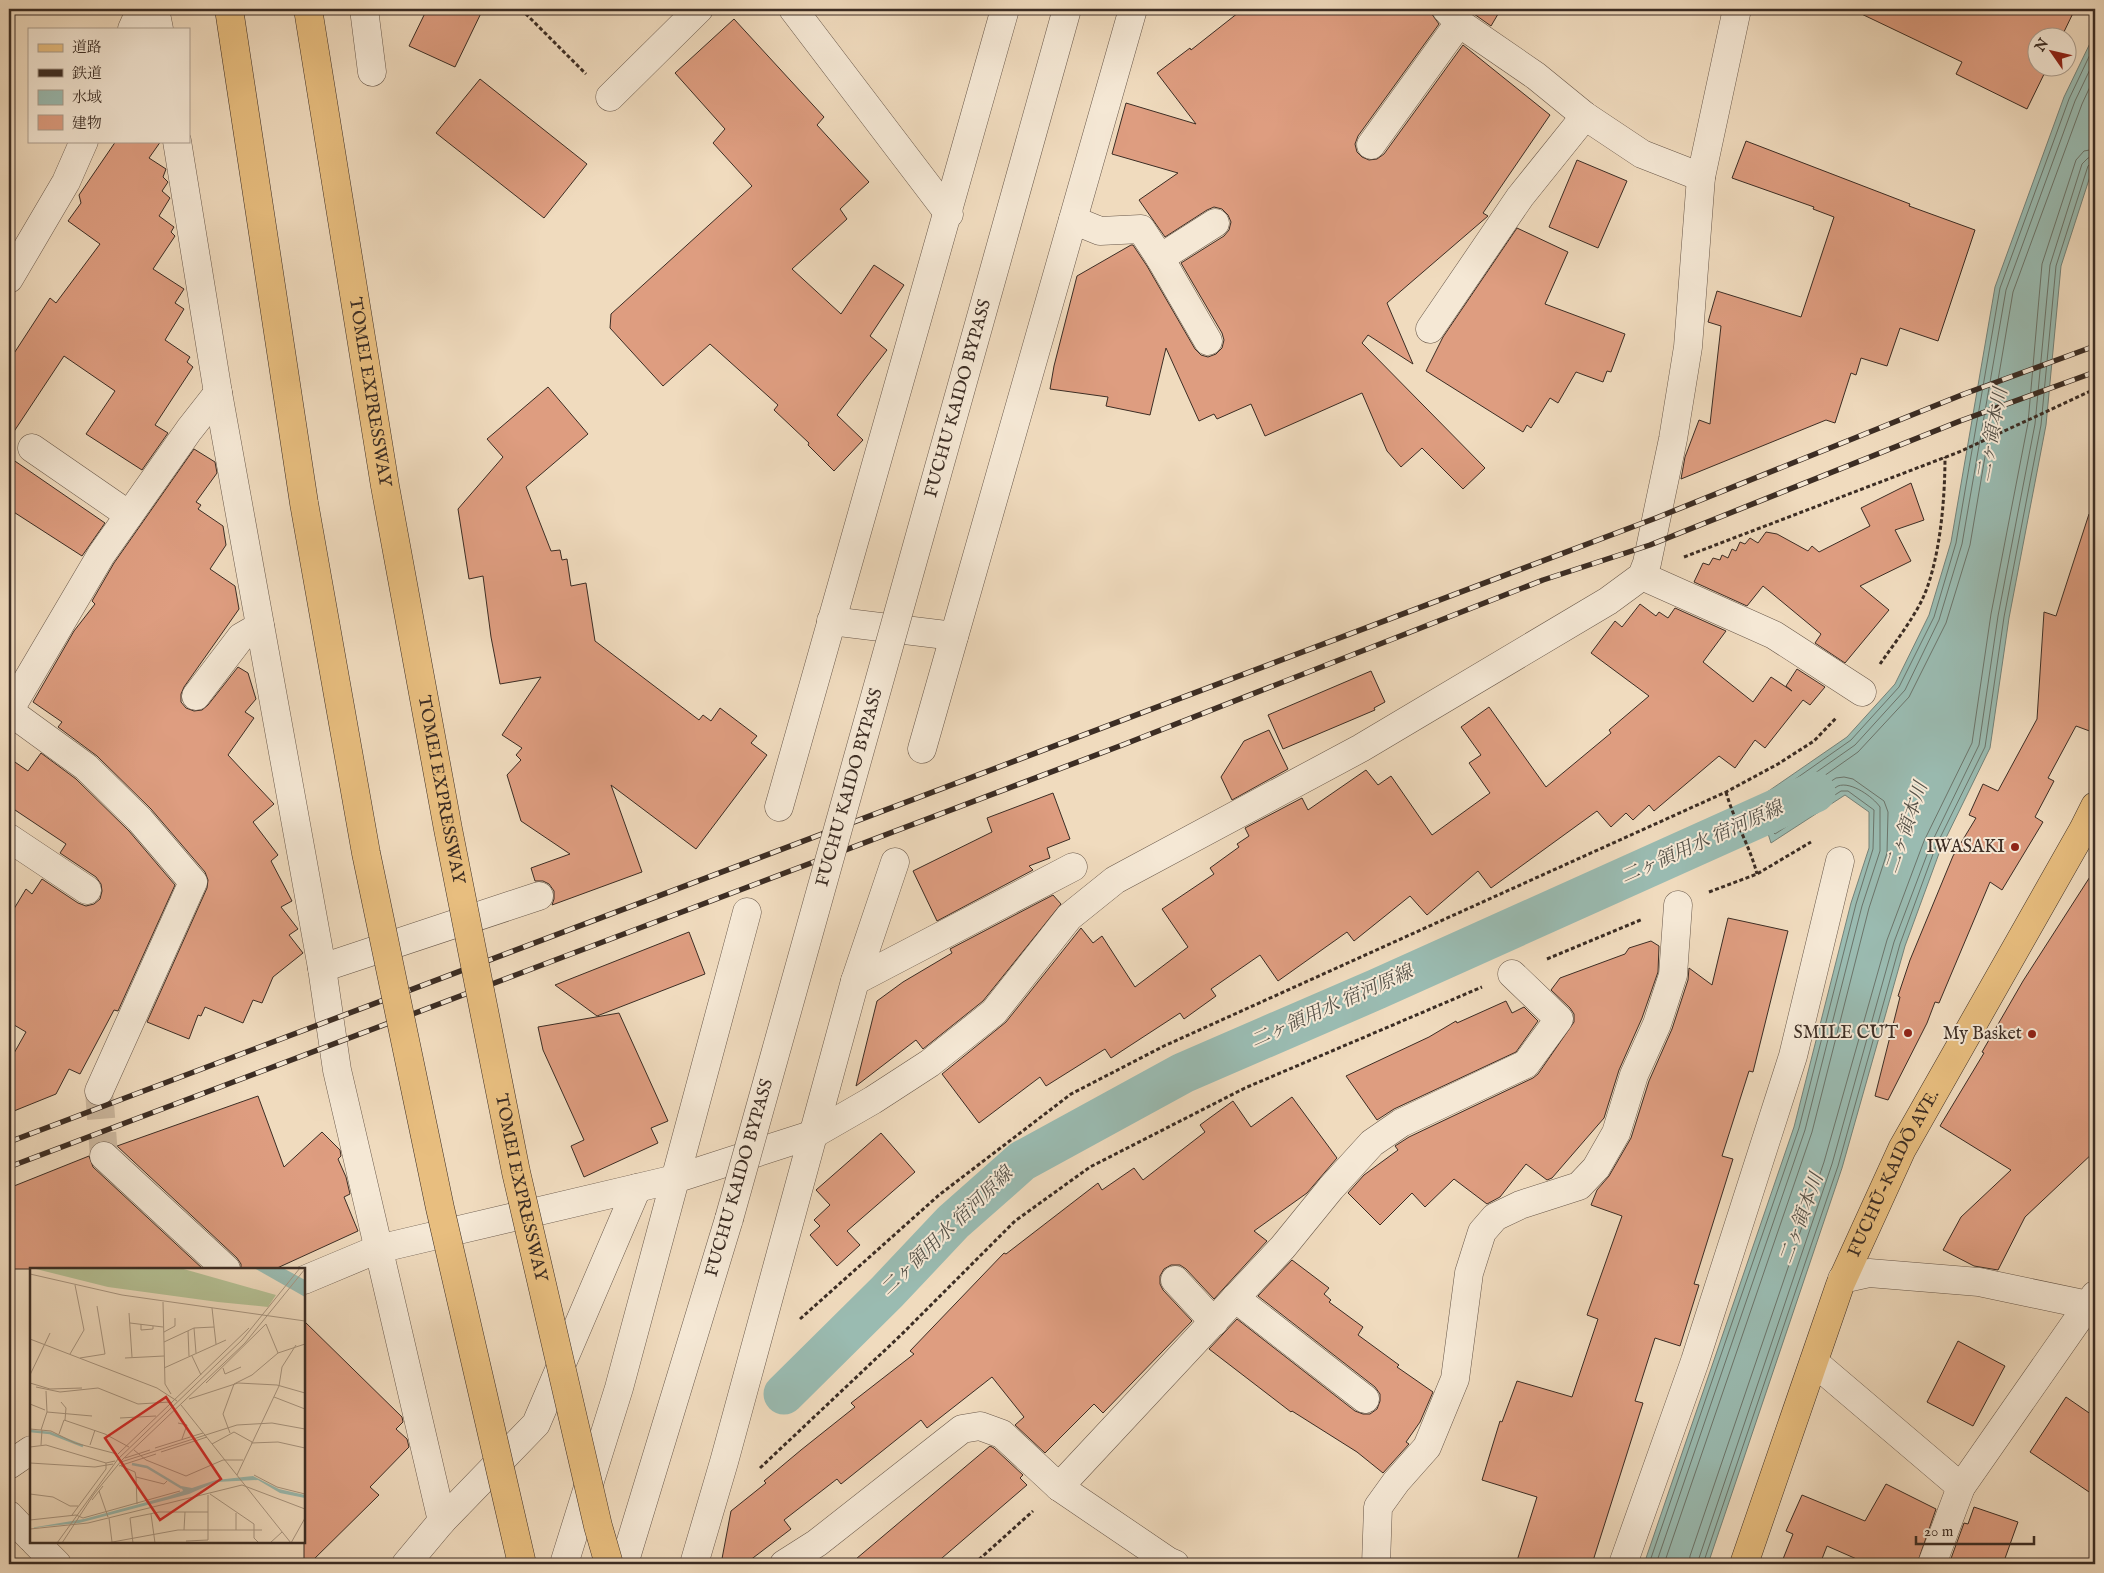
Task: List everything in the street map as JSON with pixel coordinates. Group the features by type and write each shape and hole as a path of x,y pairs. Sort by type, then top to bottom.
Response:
{"main road":[{"path":"229,9 304,502 366,852 440,1208 522,1564"},
{"name":"TOMEI EXPRESSWAY","path":"308,9 384,486 448,829 516,1172 598,1526 609,1564"},
{"name":"FUCHŪ-KAIDŌ AVE.","path":"1744,1564 1842,1279 1902,1148 2089,833 2095,806"}],"street":[{"path":"132,28 141,9"},
{"path":"155,9 158,28"},
{"path":"364,9 372,72"},
{"path":"610,97 699,9"},
{"path":"792,9 949,214"},
{"path":"780,807 831,621 949,214 1006,9"},
{"name":"FUCHU KAIDO BYPASS","path":"624,1564 729,1219 1066,9"},
{"path":"922,749 1133,9"},
{"path":"305,1280 378,1249 675,1179 814,1134 873,1100 930,1063 994,1012 1069,917 1115,880 1361,748 1608,602 1645,570 1673,439 1688,347 1701,177 1737,9"},
{"path":"1371,145 1453,16 1536,76 1585,116 1642,154 1701,177"},
{"path":"1430,329 1520,197 1585,116"},
{"path":"9,278 66,182 84,142"},
{"path":"177,142 218,393 322,968 337,1070 442,1521"},
{"path":"1073,220 1100,231 1141,229 1208,341"},
{"path":"1160,258 1215,223"},
{"path":"99,1091 193,882 140,820 86,767 9,711 101,555 189,430 218,393"},
{"path":"32,448 129,515"},
{"path":"1645,570 1774,635 1862,692"},
{"path":"831,621 954,636"},
{"path":"196,696 241,636 260,626"},
{"path":"9,838 87,890"},
{"path":"1623,1564 1695,1361 1792,1056 1840,860"},
{"path":"694,1564 715,1496 855,981 895,862"},
{"path":"855,981 1073,867"},
{"path":"322,968 539,896"},
{"path":"1376,1564 1378,1507 1396,1482 1427,1447 1454,1379 1469,1273 1482,1232 1495,1217 1503,1213 1520,1205 1579,1186 1596,1168 1616,1133 1634,1076 1657,1024 1673,975 1678,905"},
{"path":"564,1564 619,1388 747,912"},
{"path":"1059,1487 1283,1247 1331,1188 1372,1143 1401,1123 1526,1064 1559,1019 1512,974"},
{"path":"104,1156 225,1268"},
{"path":"406,1564 442,1521 536,1424 637,1188"},
{"path":"1842,1279 1869,1273 1979,1282 2091,1300 1961,1487 1932,1564"},
{"path":"1176,1280 1214,1322"},
{"path":"1235,1298 1365,1399"},
{"path":"1814,1362 1961,1487"},
{"path":"784,1564 816,1543 962,1428 980,1426 1002,1434 1059,1487 1168,1562 1175,1564"},
{"path":"9,1465 30,1451"},
{"path":"9,1515 30,1537"},
{"path":"36,1543 57,1564"}],"path":[{"path":"521,9 610,97"},
{"path":"1645,570 1670,563 1959,452 2095,389"},
{"path":"797,1321 939,1194 1071,1094 1164,1046 1726,792 1778,764 1814,740 1862,692 1922,600 1936,557 1945,480 1944,457"},
{"path":"1726,792 1753,857 1757,874"},
{"path":"715,1496 755,1473 901,1335 1015,1222 1090,1168 1244,1088 1512,974 1757,874 1811,842 1840,860"},
{"path":"974,1564 1059,1487"}],"water":[{"name":"二ヶ領本川","path":"2095,33 2095,161 2061,266 2046,425 2009,618 1990,748 1941,848 1905,946 1842,1168 1708,1564 1644,1564 1794,1127 1851,903 1869,848 1869,812 1845,795 1771,843 1757,799 1847,737 1895,684 1929,615 1951,542 1995,287 2064,97 2073,78 2076,78 2076,72"}],"building":[{"path":"427,9 483,9 455,67 409,46"},
{"path":"1243,9 1431,9 1431,13 1439,24 1358,136 1355,144 1357,152 1369,160 1377,159 1384,154 1463,45 1550,115 1483,213 1488,216 1387,303 1413,364 1368,335 1362,343 1485,468 1463,489 1422,448 1401,467 1387,451 1362,393 1265,436 1251,404 1217,419 1214,414 1199,421 1166,348 1150,415 1106,406 1108,397 1050,389 1077,276 1131,245 1133,245 1147,266 1195,349 1201,355 1208,357 1216,354 1222,348 1224,340 1222,333 1181,263 1224,236 1229,230 1231,222 1228,215 1222,209 1214,207 1165,237 1139,200 1178,173 1112,154 1126,103 1196,124 1157,73 1190,48 1191,50"},
{"path":"1467,9 1501,9 1491,26"},
{"path":"1851,9 2075,9 2066,28 2026,28 2026,78 2042,78 2027,109 1956,74 1962,62"},
{"path":"734,19 824,117 817,125 869,182 840,209 847,219 792,269 841,314 874,265 904,285 870,336 887,350 837,415 863,440 834,471 808,445 809,443 774,410 778,405 710,344 663,386 610,328 611,314 752,186 713,143 725,129 675,73"},
{"path":"480,79 587,164 544,218 436,133"},
{"path":"1746,141 1910,204 1909,206 1975,230 1938,341 1900,328 1887,366 1861,358 1856,375 1851,373 1835,423 1826,420 1681,479 1685,457 1699,420 1710,424 1721,326 1708,322 1717,291 1801,317 1834,217 1813,209 1814,207 1732,178"},
{"path":"115,142 160,142 149,158 166,169 163,177 168,182 162,191 170,198 159,216 174,227 171,232 175,236 153,269 184,289 175,303 184,309 165,340 190,357 187,362 193,367 155,425 168,433 142,470 86,434 115,391 64,356 9,439 9,361 50,298 56,303 100,244 68,221 81,203 79,195"},
{"path":"1577,160 1627,181 1598,248 1549,227"},
{"path":"1517,228 1568,252 1545,304 1625,334 1611,372 1607,371 1603,382 1576,372 1558,403 1550,398 1531,428 1527,425 1523,432 1426,371 1443,337"},
{"path":"548,387 588,434 526,487 551,551 560,550 562,560 567,559 571,586 586,583 595,641 699,720 703,715 711,721 720,708 757,736 751,743 767,755 696,849 611,785 642,872 552,905 554,891 549,884 543,881 535,881 531,868 570,854 521,821 507,775 521,760 516,755 522,748 502,735 541,677 500,684 491,637 483,576 469,579 458,509 503,457 487,439"},
{"path":"194,449 215,462 217,473 196,502 201,505 198,509 223,526 226,545 210,569 235,586 239,609 184,687 181,694 181,702 186,708 194,711 202,710 238,667 248,673 256,699 245,712 254,718 228,755 274,804 253,822 278,855 271,861 292,901 281,907 298,929 289,935 303,953 273,977 262,1003 253,1000 243,1023 205,1007 201,1016 198,1015 189,1039 147,1022 207,888 208,880 205,872 151,809 97,756 58,727 62,722 33,702 74,631 95,604 92,601 114,563"},
{"path":"9,457 105,523 82,556 9,509"},
{"path":"1911,483 1924,520 1895,530 1911,561 1860,586 1889,610 1845,663 1815,643 1821,634 1763,586 1747,606 1694,582 1703,563 1709,565 1713,558 1720,560 1722,555 1728,558 1732,549 1736,551 1740,542 1745,544 1750,538 1758,543 1766,532 1777,534 1808,551 1812,546 1819,552 1870,526 1861,508"},
{"path":"2089,514 2095,515 2095,733 2076,726 2048,778 2054,781 2035,817 2043,822 2002,890 1990,882 1939,1003 1935,1002 1927,1023 1888,1100 1875,1096 1900,997 1898,996 1910,960 1953,856 1976,818 1969,815 1983,784 1998,791 2037,719 2044,612 2056,616"},
{"path":"1640,604 1656,616 1659,612 1668,618 1675,608 1726,631 1703,662 1753,702 1771,677 1792,691 1786,686 1797,669 1825,687 1810,705 1803,700 1765,748 1755,740 1735,768 1719,756 1654,811 1649,805 1633,820 1626,813 1611,827 1597,811 1491,888 1478,871 1427,915 1410,896 1354,941 1347,932 1278,981 1260,955 1211,989 1216,996 1184,1019 1180,1013 1111,1058 1105,1049 1046,1086 1040,1077 979,1123 942,1074 1006,1022 1081,928 1093,943 1102,936 1135,987 1188,947 1162,909 1214,874 1210,868 1239,847 1237,844 1249,836 1245,828 1302,798 1308,810 1366,770 1378,785 1391,776 1432,835 1490,793 1469,763 1481,755 1461,727 1489,707 1546,787 1611,733 1609,730 1649,696 1591,653 1615,621 1622,627"},
{"path":"1371,671 1385,702 1374,708 1375,710 1283,749 1268,715"},
{"path":"1269,730 1288,769 1232,800 1221,777 1244,741"},
{"path":"41,753 76,779 129,831 175,885 118,1011 114,1010 80,1074 69,1069 56,1094 9,1113 9,1062 26,1032 9,1022 9,917 26,889 32,894 42,879 78,903 86,906 94,904 100,899 102,891 101,884 96,877 60,853 66,844 9,806 9,758 28,771"},
{"path":"1053,793 1070,839 1047,848 1050,858 1029,866 1033,870 937,921 913,871 992,832 987,818"},
{"path":"2095,869 2095,1151 2025,1217 1998,1270 1974,1266 1943,1250 1961,1217 2011,1170 1940,1126 1984,1053 1982,1052 2023,981"},
{"path":"1053,895 1061,904 983,1001 923,1049 916,1040 856,1086 877,1001 903,982 952,953 950,949"},
{"path":"1728,918 1788,931 1753,1072 1749,1071 1722,1156 1733,1159 1694,1284 1699,1285 1680,1346 1655,1338 1635,1401 1643,1403 1592,1564 1516,1564 1537,1497 1482,1480 1500,1421 1502,1422 1517,1381 1572,1397 1598,1319 1587,1315 1622,1216 1591,1205 1597,1190 1609,1176 1631,1138 1649,1081 1672,1029 1688,980 1689,968 1712,985"},
{"path":"689,932 705,974 597,1016 555,985"},
{"path":"1651,941 1659,946 1658,972 1642,1018 1619,1070 1604,1118 1552,1178 1547,1180 1526,1164 1500,1197 1487,1204 1454,1179 1425,1207 1412,1193 1380,1225 1348,1193 1364,1175 1398,1150 1395,1146 1409,1137 1538,1074 1574,1022 1574,1014 1570,1008 1551,990 1560,978 1625,954 1629,948"},
{"path":"1506,1001 1512,1013 1524,1007 1538,1021 1516,1052 1394,1109 1377,1120 1346,1076 1429,1037 1456,1021 1457,1023"},
{"path":"619,1013 668,1121 651,1128 658,1143 584,1177 571,1146 584,1140 543,1050 538,1027"},
{"path":"258,1096 284,1167 322,1132 340,1150 341,1156 338,1159 346,1177 350,1194 344,1197 358,1231 277,1268 241,1268 237,1258 117,1146"},
{"path":"1292,1097 1337,1158 1307,1193 1254,1231 1267,1241 1214,1299 1180,1265 1171,1265 1164,1269 1160,1276 1160,1284 1163,1290 1192,1321 1103,1413 1094,1404 1045,1453 1015,1425 1024,1417 992,1377 927,1428 921,1420 841,1484 837,1479 784,1520 791,1529 745,1564 721,1564 731,1511 766,1483 764,1481 855,1407 851,1403 914,1354 910,1351 1004,1253 1006,1254 1098,1183 1102,1190 1134,1168 1143,1180 1205,1132 1200,1125 1233,1101 1251,1127"},
{"path":"881,1133 915,1172 847,1231 860,1245 837,1266 810,1235 820,1226 814,1220 830,1205 816,1190"},
{"path":"89,1156 93,1167 202,1268 9,1269 9,1188"},
{"path":"1292,1260 1329,1288 1324,1294 1331,1300 1329,1302 1363,1327 1358,1335 1399,1365 1397,1367 1433,1392 1420,1422 1406,1442 1409,1444 1383,1473 1357,1452 1291,1412 1209,1349 1237,1319 1355,1411 1370,1414 1377,1409 1380,1394 1375,1387 1258,1296"},
{"path":"305,1322 402,1417 403,1422 396,1429 407,1439 409,1447 370,1487 379,1495 309,1564 304,1564"},
{"path":"1958,1341 2005,1366 1973,1426 1927,1402"},
{"path":"2066,1397 2095,1417 2095,1496 2030,1452"},
{"path":"990,1446 1023,1475 1020,1478 1027,1485 935,1564 850,1564"},
{"path":"1886,1484 1936,1509 1917,1564 1868,1564 1827,1546 1820,1564 1781,1564 1793,1534 1786,1531 1802,1495 1865,1521"},
{"path":"1974,1507 2018,1522 2003,1564 1949,1564 1964,1523 1968,1524"}],"waterway":[{"name":"二ヶ領用水 宿河原線","path":"784,1394 887,1292 953,1222 1022,1161 1183,1073 1377,989 1815,792"}],"tunnel":[{"path":"99,1091 104,1156"}],"railway":[{"path":"9,1142 1656,518 1964,394 2095,346"},
{"path":"9,1167 1125,744 1543,580 1650,545 1960,421 2095,372"}],"place":[{"name":"IWASAKI","path":"2015,847"},
{"name":"SMILE CUT","path":"1908,1033"},
{"name":"My Basket","path":"2032,1034"}]}
